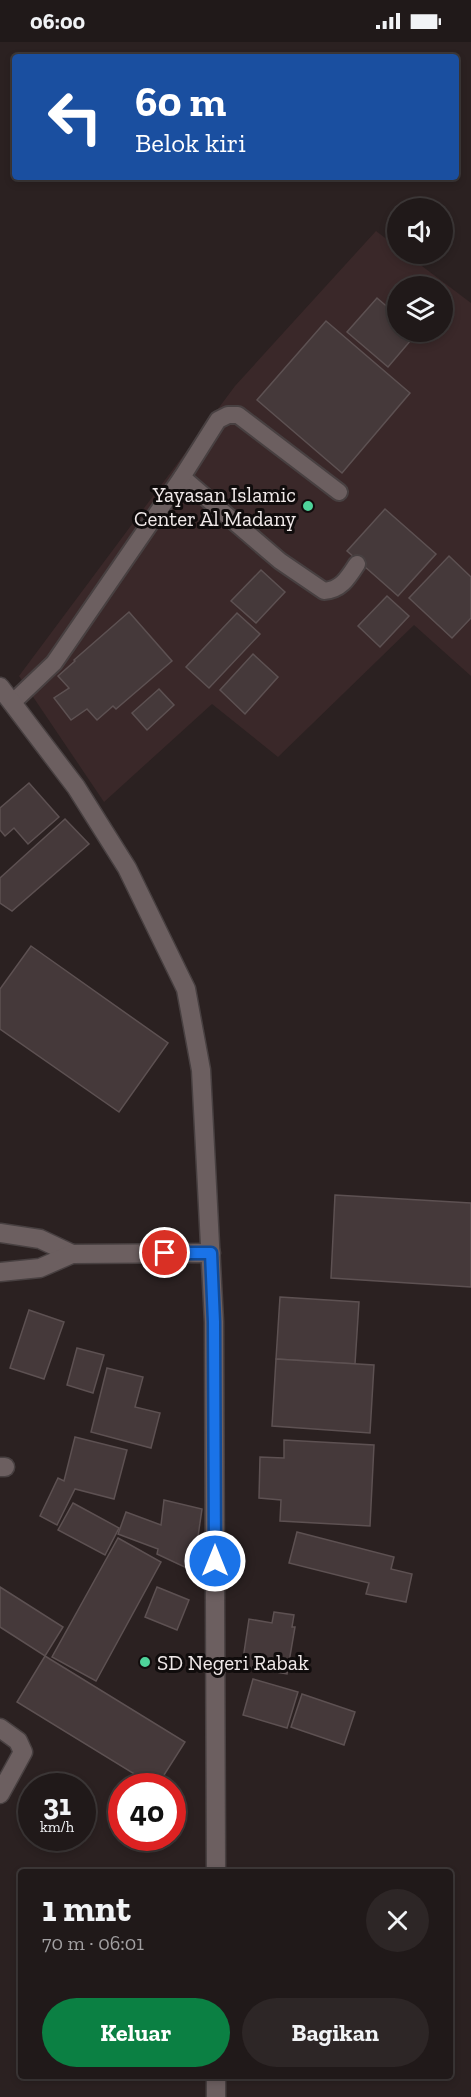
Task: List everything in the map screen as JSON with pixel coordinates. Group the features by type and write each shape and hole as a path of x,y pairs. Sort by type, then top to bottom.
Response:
{"street":[{"path":"0,687 76,787 128,868 186,989 201,1070 214,1322 216,1869"},
{"path":"0,1233 39,1239 72,1254"},
{"path":"0,1272 40,1268 72,1254 211,1253"},
{"path":"0,1728 18,1741 23,1752 0,1794"},
{"path":"216,2079 216,2097"}],"lane":[{"path":"12,704 54,663 182,477 218,420 228,415 238,415 339,492"},
{"path":"182,477 280,561 324,591 335,590 350,576 357,564"}],"shaded area":[{"name":"Yayasan Islamic Center Al Madany","path":"376,231 387,239 387,264 419,264 435,276 387,276 387,342 453,342 453,289 471,303 471,676 414,625 278,757 212,704 104,802 19,676 235,386"}],"building":[{"path":"377,298 387,307 387,342 409,342 388,367 347,332"},
{"path":"326,321 410,393 342,473 257,400"},
{"path":"385,509 436,554 398,596 347,551"},
{"path":"449,556 471,577 471,618 452,638 409,598"},
{"path":"261,570 285,592 256,623 231,601"},
{"path":"387,596 409,616 380,647 358,626"},
{"path":"129,612 172,661 116,709 113,706 97,720 87,709 71,720 54,698 69,688 58,676"},
{"path":"237,613 260,634 209,688 186,667"},
{"path":"253,654 278,677 245,714 220,690"},
{"path":"159,689 174,705 147,730 132,713"},
{"path":"29,783 59,817 28,844 14,828 5,836 0,830 0,808"},
{"path":"65,819 89,844 12,911 0,903 0,878"},
{"path":"31,946 168,1043 119,1112 0,1029 0,989"},
{"path":"335,1195 471,1203 471,1287 331,1278"},
{"path":"280,1297 359,1302 355,1364 276,1359"},
{"path":"29,1310 64,1322 44,1379 10,1368"},
{"path":"77,1348 104,1355 93,1393 67,1385"},
{"path":"276,1359 374,1365 370,1433 272,1426"},
{"path":"107,1368 143,1377 135,1407 160,1413 151,1448 91,1432"},
{"path":"75,1437 127,1450 114,1499 75,1489 57,1525 40,1516 58,1478 64,1481"},
{"path":"284,1440 374,1445 370,1526 280,1521 281,1500 259,1498 260,1457 284,1458"},
{"path":"164,1500 202,1509 193,1571 157,1554 158,1549 118,1534 126,1512 161,1525"},
{"path":"73,1503 119,1528 105,1555 58,1530"},
{"path":"297,1532 394,1557 391,1569 412,1574 406,1602 366,1594 369,1583 289,1563"},
{"path":"118,1538 161,1562 96,1681 52,1657"},
{"path":"0,1587 63,1627 45,1656 0,1627"},
{"path":"157,1587 189,1600 177,1630 145,1617"},
{"path":"274,1612 294,1615 292,1627 295,1627 287,1674 242,1666 249,1619 272,1623"},
{"path":"45,1656 185,1742 165,1773 133,1773 17,1702"},
{"path":"253,1679 298,1692 287,1728 243,1715"},
{"path":"302,1694 355,1712 344,1745 291,1727"}],"place":[{"name":"Yayasan Islamic Center Al Madany","path":"308,506"},
{"name":"SD Negeri Rabak","path":"145,1662"}],"route":[{"path":"165,1253 211,1253 214,1322 215,1561"}]}
